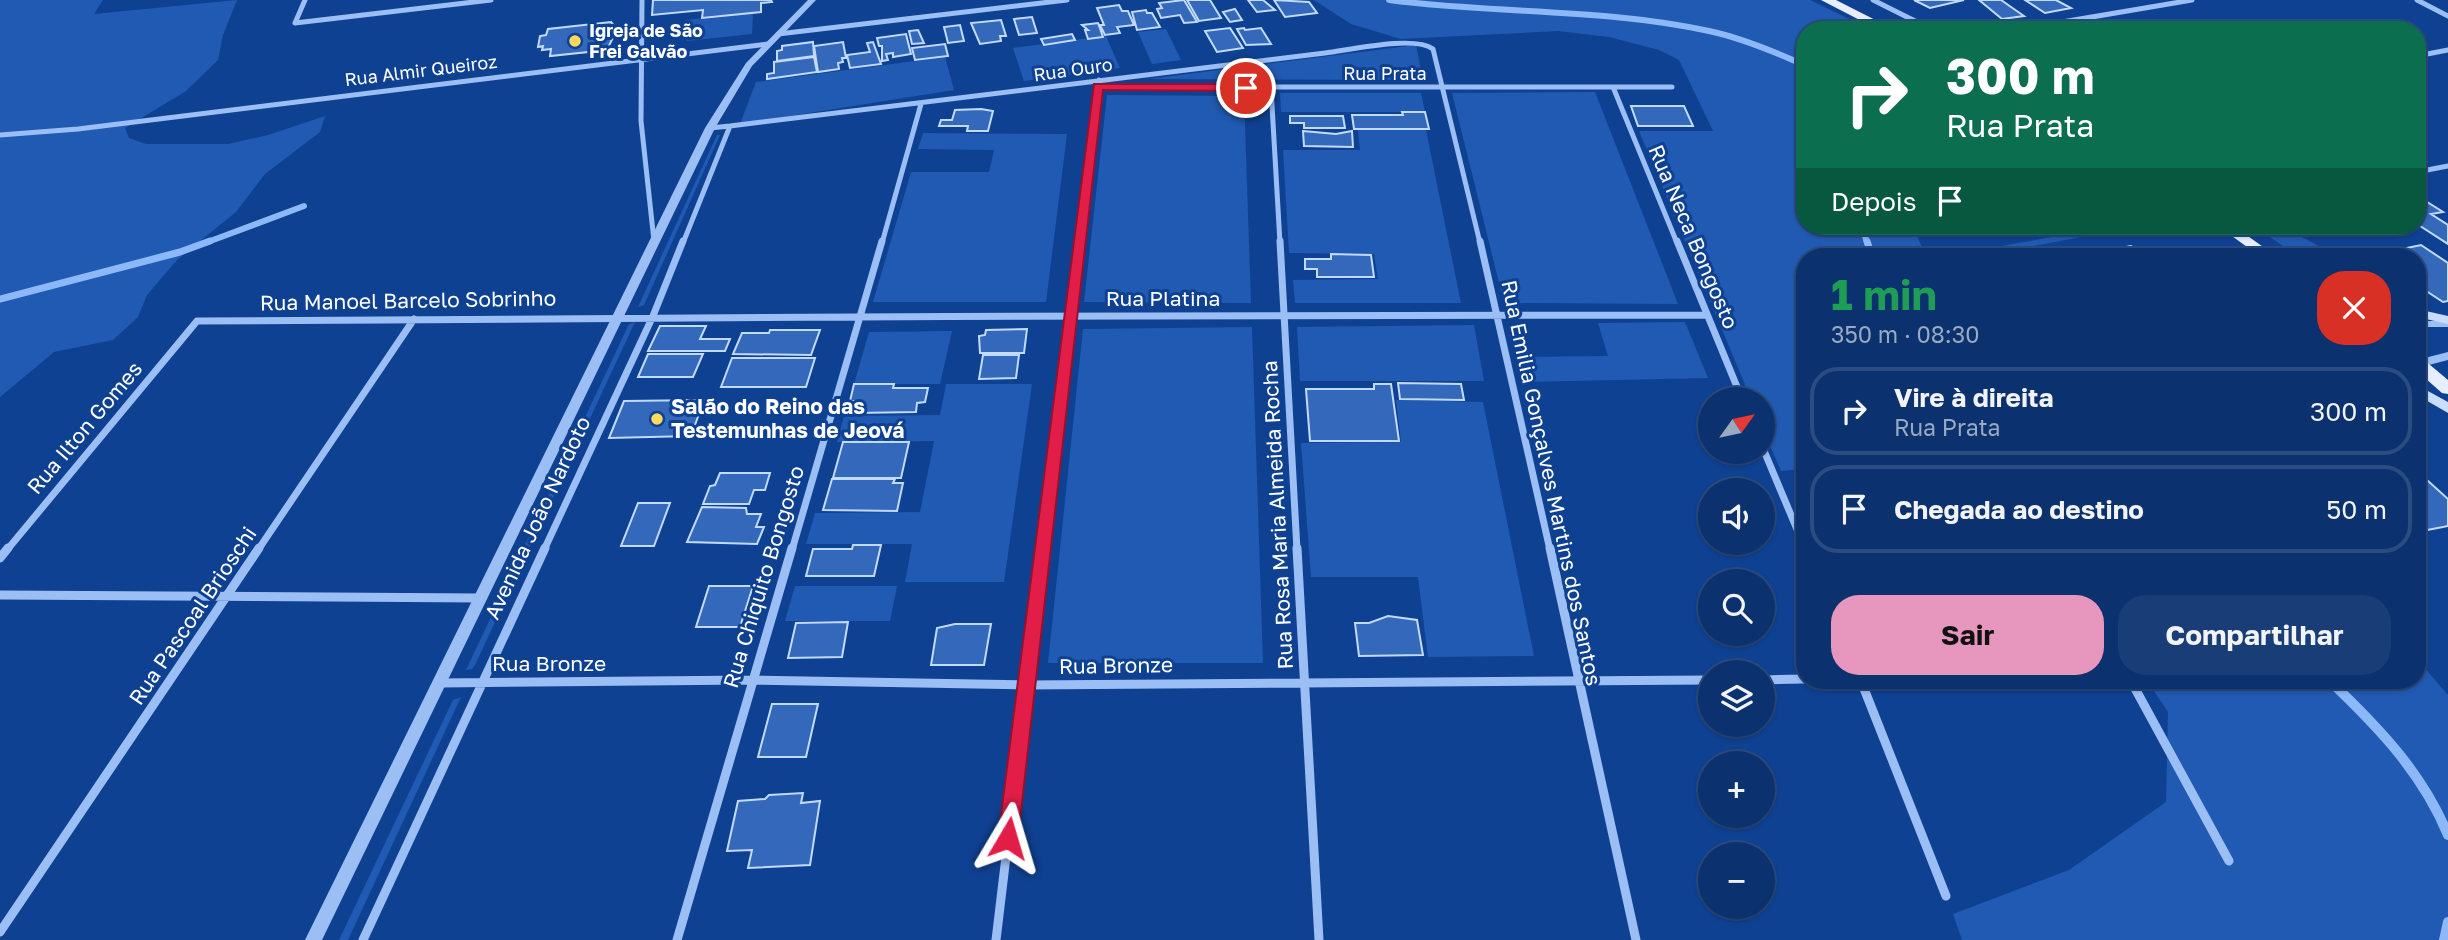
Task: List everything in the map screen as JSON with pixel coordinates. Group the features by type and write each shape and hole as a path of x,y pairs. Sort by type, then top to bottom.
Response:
{"main road":[{"path":"1827,0 1870,21"},
{"path":"2238,235 2256,248"},
{"path":"2426,316 2448,322"},
{"path":"2426,371 2448,389"},
{"path":"2426,395 2448,408"}],"street":[{"path":"305,0 295,23 491,0"},
{"path":"642,0 638,58 643,150 654,242"},
{"name":"Avenida João Nardoto","path":"313,940 710,128 733,87 768,44 812,0"},
{"path":"778,34 1067,0"},
{"path":"1873,0 1915,21"},
{"path":"2068,21 2192,0"},
{"path":"2417,0 2448,16"},
{"name":"Rua Ouro","path":"730,126 1098,84 1269,58 1420,43"},
{"name":"Rua Emilia Gonçalves Martins dos Santos","path":"1420,43 1433,49 1498,316 1636,940"},
{"name":"Rua Almir Queiroz","path":"0,135 78,129 768,44"},
{"path":"2426,54 2448,50"},
{"path":"996,940 1098,84"},
{"name":"Rua Prata","path":"1098,84 1271,88 1672,87"},
{"name":"Rua Neca Bongosto","path":"1613,87 1737,387"},
{"name":"Rua Rosa Maria Almeida Rocha","path":"1271,88 1319,940"},
{"name":"Rua Chiquito Bongosto","path":"677,940 751,680 861,319 921,104"},
{"path":"710,128 730,126"},
{"name":"Avenida João Nardoto","path":"363,940 653,316 730,126"},
{"path":"2426,170 2448,166"},
{"name":"Rua Platina","path":"619,316 861,319 1707,315"},
{"name":"Rua Manoel Barcelo Sobrinho","path":"197,321 619,316"},
{"name":"Rua Pascoal Brioschi","path":"0,932 414,319"},
{"name":"Rua Ilton Gomes","path":"0,558 197,321"},
{"path":"2426,323 2448,322"},
{"path":"2426,362 2448,356"},
{"path":"1770,464 1796,526"},
{"path":"0,595 481,598"},
{"path":"1775,680 1796,679"},
{"name":"Rua Bronze","path":"439,682 751,680 1026,685 1698,680"},
{"path":"1864,689 1946,896"},
{"path":"2135,689 2229,861"}],"shaded area":[{"path":"0,0 103,0 94,14 237,0 223,35 218,60 186,91 125,128 129,138 146,144 228,144 268,135 325,116 320,132 265,174 236,212 178,259 147,295 138,317 113,340 54,352 0,397"},
{"path":"1314,0 1810,0 1853,21 1796,21 1796,235 1917,235 1922,248 1796,248 1796,470 1781,471 1775,457 1775,387 1746,387 1639,131 1713,131 1679,60 1659,50 1609,37 1558,31 1401,39 1351,24"},
{"path":"753,13 752,34 687,41 686,20"},
{"path":"1166,29 1181,60 1152,64 1138,32"},
{"path":"1106,36 1120,68 1024,81 1013,48"},
{"path":"1416,45 1423,80 1148,79"},
{"path":"945,57 954,90 740,124 756,82"},
{"path":"1595,92 1678,304 1504,303 1452,93"},
{"path":"1280,93 1421,93 1425,112 1281,112"},
{"path":"1107,95 1244,96 1251,303 1084,302"},
{"path":"1358,130 1426,130 1461,303 1295,303 1293,280 1378,279 1374,254 1289,253 1283,150 1360,150"},
{"path":"923,133 1067,134 1046,302 873,302 911,172 989,172 994,150 918,149"},
{"path":"717,135 720,135 644,305 638,307"},
{"path":"2062,235 2092,235 2022,248 1991,248"},
{"path":"2267,235 2298,235 2323,248 2286,248"},
{"path":"635,322 475,665 466,670 629,324"},
{"path":"1685,322 1708,378 1524,382 1517,357 1608,356 1598,323"},
{"path":"1474,325 1484,381 1300,381 1297,327"},
{"path":"1252,327 1263,663 1048,663 1083,329"},
{"path":"952,331 940,384 854,384 869,332"},
{"path":"946,384 1032,384 1004,582 905,582 912,544 806,544 815,513 920,512 934,441 837,442 844,416 940,415"},
{"path":"1396,400 1483,402 1534,656 1428,657 1418,577 1311,577 1301,443 1401,442"},
{"path":"795,586 897,586 890,621 785,621"},
{"path":"2426,669 2448,695 2448,940 1962,940 1953,914 2069,870 2166,802 2168,712 2152,689 2426,689"},
{"path":"461,697 348,940 339,940 453,700"}],"building":[{"path":"653,0 772,2 761,3 761,12 702,18 703,10 652,15"},
{"path":"1184,0 1197,22 1184,23 1180,15 1161,18 1157,9 1162,8 1159,3"},
{"path":"1187,0 1210,0 1221,18 1199,21"},
{"path":"1248,0 1263,0 1275,10 1257,12"},
{"path":"1274,0 1309,2 1317,13 1285,17"},
{"path":"1914,0 1964,0 1930,8"},
{"path":"1979,0 2001,0 2024,16 2002,19"},
{"path":"2025,0 2056,0 2071,8 2045,13"},
{"path":"1119,5 1122,11 1128,11 1134,25 1117,27 1120,33 1105,35 1097,8"},
{"path":"1235,9 1242,20 1230,22 1223,12"},
{"path":"1146,10 1147,13 1152,13 1160,27 1137,30 1132,12"},
{"path":"1032,17 1037,33 1019,35 1014,19"},
{"path":"1001,20 1006,36 1000,36 1001,41 980,44 971,23"},
{"name":"Igreja de São Frei Galvão","path":"611,22 617,29 607,50 550,56 551,49 542,50 543,46 538,47 540,36 546,35 548,29"},
{"path":"1098,23 1103,37 1088,39 1085,30 1088,30 1082,25"},
{"path":"960,25 964,41 948,43 944,27"},
{"path":"1230,28 1243,48 1217,52 1205,31"},
{"path":"1261,28 1271,44 1246,45 1237,29"},
{"path":"918,30 924,43 912,44 909,31"},
{"path":"906,34 911,54 893,57 893,53 886,54 888,60 882,61 882,46 879,46 877,38"},
{"path":"1072,34 1075,40 1044,45 1041,39"},
{"path":"813,42 814,56 777,61 777,51 782,50 782,46"},
{"path":"843,42 846,58 842,58 843,62 838,63 839,69 818,72 814,46"},
{"path":"873,42 881,64 850,68 847,55 870,52 867,43"},
{"path":"945,44 948,56 915,60 912,48"},
{"path":"814,57 817,72 767,79 767,74 774,73 774,62"},
{"path":"1631,106 1684,106 1693,126 1638,126"},
{"path":"955,110 993,111 988,131 967,131 968,126 939,126 941,120 952,120"},
{"path":"1402,112 1425,112 1429,129 1354,129 1352,115 1403,115"},
{"path":"1290,116 1343,116 1345,128 1304,128 1304,123 1290,123"},
{"path":"1303,131 1336,134 1352,131 1353,147 1304,146"},
{"path":"2426,201 2443,212 2431,214 2448,225 2448,244 2426,230"},
{"path":"2426,248 2448,263 2448,301 2443,302 2426,291"},
{"path":"1331,254 1371,255 1374,277 1317,277 1317,269 1305,269 1305,259 1331,259"},
{"path":"660,326 706,326 700,339 730,339 725,351 648,351"},
{"path":"1027,329 1024,353 980,353 979,336 985,335 986,330"},
{"path":"770,330 820,330 811,355 733,354 742,333 769,333"},
{"path":"648,354 703,354 693,377 638,377"},
{"path":"983,355 1019,355 1016,378 979,379"},
{"path":"732,358 815,358 806,387 721,387"},
{"path":"1398,383 1461,384 1464,400 1400,399"},
{"path":"854,384 894,384 893,388 928,388 925,402 917,403 916,412 856,413 859,401 850,401"},
{"path":"1374,384 1391,384 1399,441 1310,441 1306,389 1374,389"},
{"name":"Salão do Reino das Testemunhas de Jeová","path":"704,400 691,436 609,438 624,401"},
{"path":"843,442 909,442 901,478 833,478"},
{"path":"720,473 770,473 765,490 754,490 749,504 703,504 710,486 715,485"},
{"path":"832,479 895,479 893,483 903,483 897,511 823,510"},
{"path":"2426,479 2448,499 2448,526 2426,530"},
{"path":"638,503 670,503 654,546 621,546"},
{"path":"702,507 746,508 747,514 761,514 756,527 764,527 757,544 687,542"},
{"path":"853,545 881,545 874,576 806,576 813,549 852,549"},
{"path":"709,586 753,586 740,627 696,627"},
{"path":"1388,616 1417,620 1423,655 1359,656 1355,623 1369,623"},
{"path":"848,622 842,657 788,658 796,623"},
{"path":"955,624 991,624 984,665 931,665 937,628"},
{"path":"772,704 818,704 806,757 758,757"},
{"path":"803,793 801,803 820,801 810,865 748,868 752,850 727,851 738,801 765,799 769,795"}],"waterway":[{"path":"1389,0 1630,18 1733,37 1796,62"},
{"path":"205,243 304,206"},
{"path":"1865,235 1867,243"},
{"path":"0,299 180,252 210,241"},
{"path":"1867,241 1869,248"},
{"path":"2338,689 2382,733 2412,771 2448,835"},
{"path":"2444,940 2448,922"}],"place":[{"name":"Igreja de São Frei Galvão","path":"575,41"},
{"name":"Salão do Reino das Testemunhas de Jeová","path":"657,419"}],"route":[{"path":"1008,838 1098,87 1246,88"}]}
